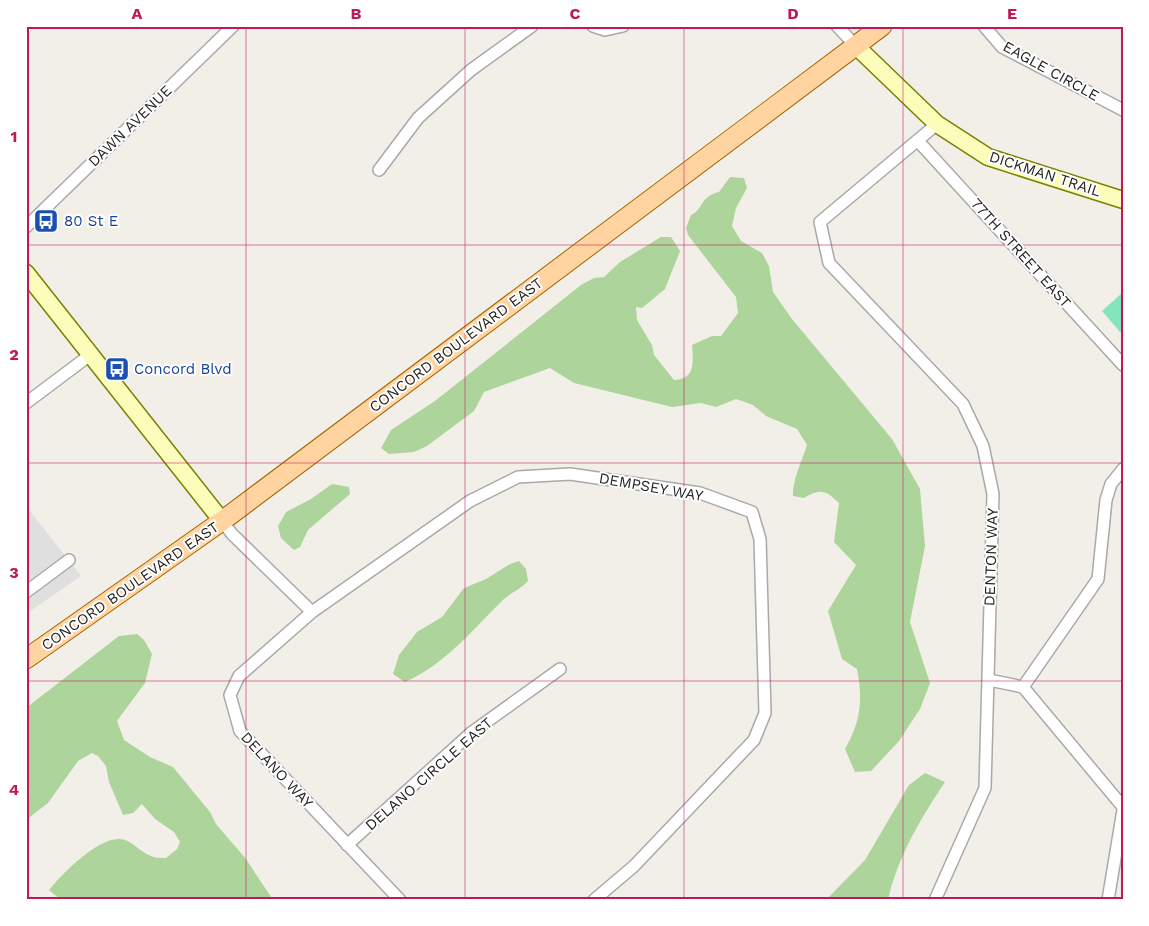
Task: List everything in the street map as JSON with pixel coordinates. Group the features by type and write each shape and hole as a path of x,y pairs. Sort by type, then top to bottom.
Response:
{"main road":[{"name":"CONCORD BOULEVARD EAST","path":"26,659 222,521 882,26"}],"street":[{"name":"DAWN AVENUE","path":"26,227 234,26"},
{"path":"379,170 418,118 471,70 532,26"},
{"path":"593,26 605,30 623,26"},
{"path":"837,26 856,46"},
{"name":"EAGLE CIRCLE","path":"984,26 1002,47 1123,110"},
{"name":"DICKMAN TRAIL","path":"856,46 937,124 988,157 1123,200"},
{"path":"918,141 937,124"},
{"name":"DENTON WAY","path":"918,141 820,222 829,263 963,404 982,446 993,494 986,788 935,900"},
{"name":"77TH STREET EAST","path":"918,141 1123,365"},
{"path":"26,273 232,534 312,612"},
{"path":"26,403 90,355"},
{"path":"1023,687 1098,579 1106,500 1111,484 1123,469"},
{"name":"DEMPSEY WAY","path":"312,612 470,501 518,477 570,474 700,493 752,512 760,540 765,713 754,740 634,866 594,900"},
{"path":"26,592 69,560"},
{"name":"DELANO WAY","path":"312,612 239,676 230,695 240,731 400,900"},
{"name":"DELANO CIRCLE EAST","path":"347,845 472,733 560,668"},
{"path":"989,680 1023,687 1123,808 1108,900"}],"shaded area":[{"path":"26,506 81,576 26,614"}],"green space":[{"path":"730,177 744,178 747,188 736,208 732,226 741,241 762,253 769,266 773,292 792,319 892,439 920,489 925,546 910,622 930,683 920,709 899,741 871,771 855,772 845,749 857,720 860,701 859,680 857,669 842,659 828,611 856,565 834,542 839,503 823,492 814,493 804,498 793,496 796,477 807,445 797,429 766,416 753,405 736,399 716,407 701,403 672,407 574,383 550,368 484,392 474,411 427,446 414,452 389,454 381,448 391,430 435,401 581,285 594,278 604,277 620,262 661,237 671,237 680,251 665,289 642,308 636,307 637,320 652,345 654,355 674,380 686,377 690,373 693,363 692,345 712,336 721,336 738,313 736,297 688,235 686,228 691,215 708,196 719,192"},
{"path":"1121,294 1123,330 1120,332 1102,311"},
{"path":"332,484 349,487 350,494 308,530 300,547 294,550 281,538 278,526 286,512 311,499"},
{"path":"519,561 526,569 528,581 504,599 446,656 405,682 393,674 399,655 417,632 442,617 464,588 486,579 510,564"},
{"path":"137,634 144,640 152,654 145,683 117,721 124,740 150,757 173,767 210,812 216,824 246,859 273,900 61,900 49,890 81,858 101,844 111,840 124,840 147,854 162,858 166,858 177,849 180,842 174,832 155,819 142,804 133,813 123,815 109,782 106,766 98,756 92,753 78,761 48,803 26,820 26,708 119,636"},
{"path":"925,773 945,782 911,838 892,884 888,900 826,900 865,860 909,785"}],"place":[{"name":"80 St E","path":"46,221"},
{"name":"Concord Blvd","path":"117,369"}]}
